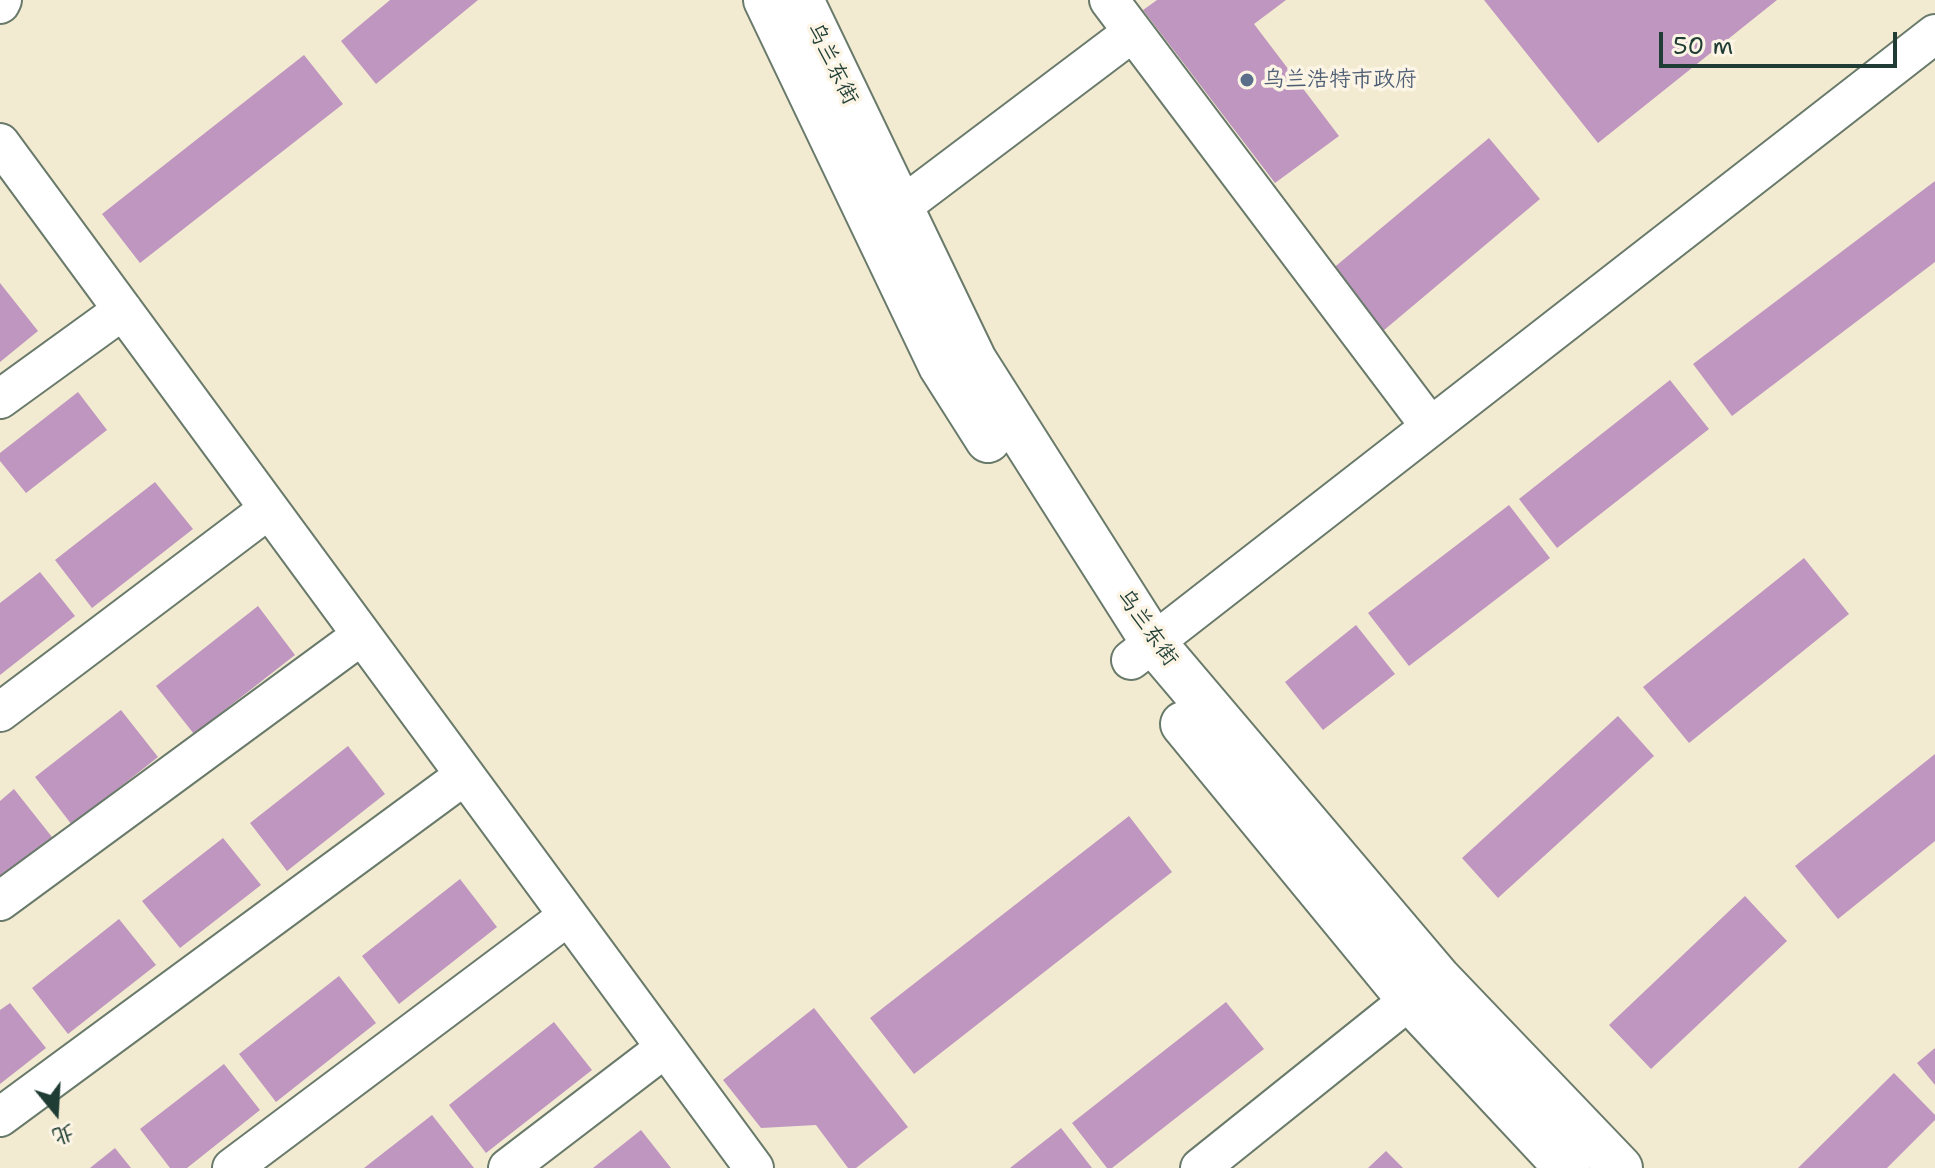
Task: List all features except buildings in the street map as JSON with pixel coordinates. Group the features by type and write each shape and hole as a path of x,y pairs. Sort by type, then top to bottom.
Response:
{"main road":[{"name":"乌兰东街","path":"766,0 941,366 1142,651 1424,989 1567,1168"},
{"name":"乌兰东街","path":"801,0 974,360 1142,651"},
{"name":"乌兰东街","path":"1424,989 1620,1168"}],"street":[{"path":"1109,0 1430,426"},
{"path":"901,207 1133,32"},
{"path":"1142,651 1935,34"},
{"path":"0,143 754,1168"},
{"path":"0,399 123,310"},
{"path":"0,712 269,509"},
{"path":"0,901 362,635"},
{"path":"0,1117 465,775"},
{"path":"232,1168 568,916"},
{"path":"1200,1168 1424,989"},
{"path":"508,1168 665,1048"}],"place":[{"name":"乌兰浩特市政府","path":"1247,80"}]}
